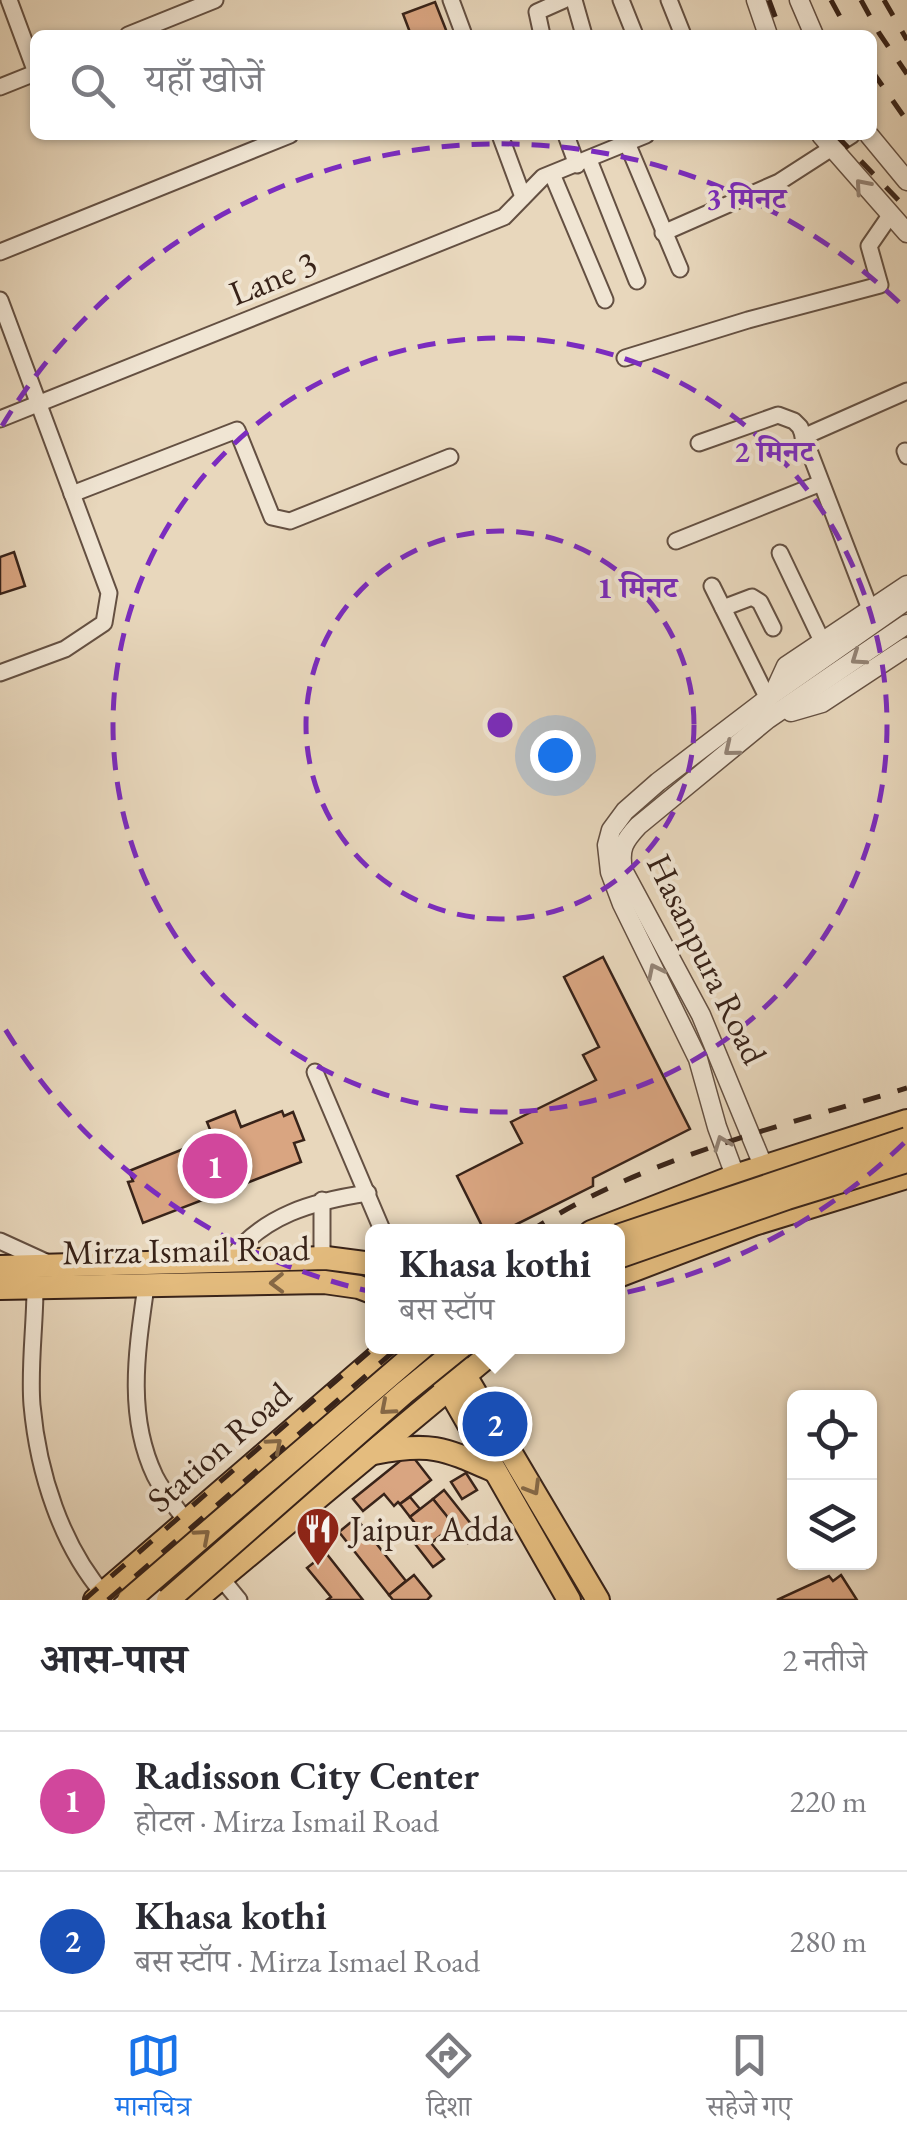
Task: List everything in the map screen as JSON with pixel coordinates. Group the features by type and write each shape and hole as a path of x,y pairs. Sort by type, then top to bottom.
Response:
{"main road":[{"path":"612,1224 735,1176 907,1121"},
{"path":"625,1234 907,1139"},
{"path":"625,1255 786,1198 907,1162"},
{"path":"625,1273 754,1224 907,1177"},
{"name":"Mirza Ismail Road","path":"0,1267 322,1259 365,1263"},
{"name":"Mirza Ismail Road","path":"0,1288 324,1282 365,1289"},
{"name":"Station Road","path":"102,1598 381,1354"},
{"path":"129,1600 414,1354"},
{"path":"431,1354 457,1382 598,1600"},
{"path":"449,1354 495,1471 562,1598"},
{"path":"168,1600 452,1354"},
{"path":"195,1600 490,1354"},
{"path":"370,1454 414,1445 444,1449 495,1471"}],"street":[{"path":"9,0 30,57"},
{"path":"138,30 189,5 215,0"},
{"path":"451,0 462,30"},
{"path":"541,30 537,12 564,0"},
{"path":"574,0 583,30"},
{"path":"621,0 633,30"},
{"path":"669,0 681,30"},
{"path":"756,0 766,30"},
{"path":"799,0 812,30"},
{"path":"0,87 30,73"},
{"path":"0,252 278,140"},
{"path":"502,140 523,198"},
{"path":"569,140 638,280"},
{"path":"871,140 907,181"},
{"path":"605,300 552,174 619,142 680,268"},
{"path":"663,233 779,182 826,142 907,233"},
{"name":"Lane 3","path":"0,419 504,217 543,177 552,174"},
{"path":"625,358 880,285 870,246 890,217"},
{"path":"0,300 110,593 104,623 64,649 0,673"},
{"path":"803,438 907,391"},
{"path":"699,442 778,416 794,421 870,609"},
{"path":"72,494 237,430 272,517 290,520 450,457"},
{"path":"676,541 821,483"},
{"path":"780,554 822,641"},
{"path":"766,705 786,666 907,584"},
{"path":"712,586 766,705"},
{"path":"723,608 752,597 760,602 773,628"},
{"path":"804,685 907,600"},
{"name":"Hasanpura Road","path":"754,1224 716,1127 698,1059 622,904 610,872 606,846 611,830 625,811 698,753 766,705 907,624"},
{"path":"766,705 822,702 907,646"},
{"name":"Hasanpura Road","path":"766,705 638,826 624,841 620,854 623,870 701,1015 782,1215"},
{"path":"316,1072 380,1224"},
{"path":"228,1262 239,1247 278,1217 322,1200 368,1193"},
{"path":"322,1200 322,1259"},
{"path":"0,1241 58,1267"},
{"path":"146,1286 134,1368 138,1422 156,1476 186,1521"},
{"path":"36,1288 32,1403 44,1470 68,1538 102,1598"},
{"path":"221,1578 238,1600"}],"building":[{"path":"435,2 446,30 409,30 403,14"},
{"path":"14,552 25,586 0,594 0,557"},
{"path":"603,957 690,1129 593,1178 593,1186 517,1224 481,1224 457,1176 522,1143 511,1122 596,1080 583,1055 599,1047 564,977"},
{"path":"235,1111 241,1127 282,1111 284,1116 293,1112 304,1140 294,1143 301,1162 143,1223 128,1182 133,1181 129,1171 213,1137 207,1122"},
{"path":"410,1453 431,1480 400,1504 394,1506 384,1494 363,1511 353,1499"},
{"path":"466,1473 477,1490 462,1499 451,1482"},
{"path":"444,1490 479,1534 468,1543 433,1499"},
{"path":"410,1497 420,1509 410,1517 400,1504"},
{"path":"433,1499 454,1525 431,1543 410,1517"},
{"path":"356,1518 406,1581 389,1595 339,1532"},
{"path":"422,1532 444,1559 433,1567 412,1540"},
{"path":"326,1553 363,1600 327,1600 331,1597 307,1568"},
{"path":"414,1575 431,1596 427,1600 393,1600 389,1595"},
{"path":"841,1575 857,1600 777,1600 829,1576 833,1581"}],"railway":[{"path":"769,0 780,30"},
{"path":"831,0 847,30"},
{"path":"861,0 907,74"},
{"path":"884,0 907,40"},
{"path":"877,78 907,121"},
{"path":"841,140 907,209"},
{"path":"542,1224 572,1206 665,1164 907,1088"},
{"path":"84,1600 367,1354"},
{"path":"108,1600 391,1354"}],"place":[{"name":"Radisson City Center","path":"215,1166"},
{"name":"Khasa kothi","path":"495,1424"},
{"name":"Jaipur Adda","path":"318,1567"}]}
